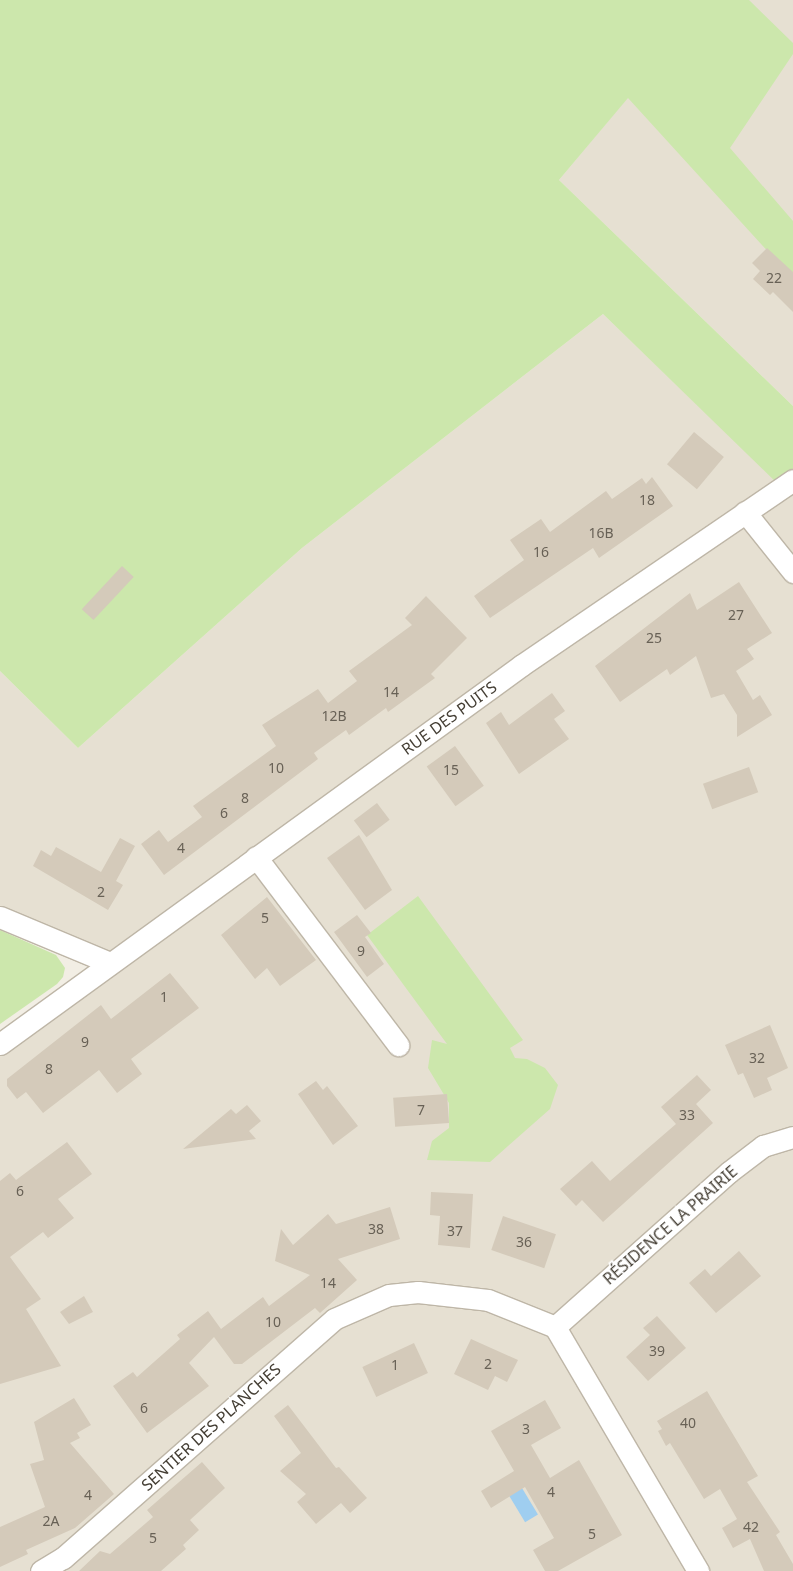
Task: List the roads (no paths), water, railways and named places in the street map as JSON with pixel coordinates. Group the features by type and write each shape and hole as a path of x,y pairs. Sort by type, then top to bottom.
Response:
{"street":[{"name":"RUE DES PUITS","path":"0,1044 522,665 793,480"},
{"path":"745,512 793,572"},
{"path":"256,857 398,1045"},
{"path":"0,917 110,963"},
{"name":"RÉSIDENCE LA PRAIRIE","path":"555,1327 729,1172 763,1146 793,1136"},
{"name":"SENTIER DES PLANCHES","path":"41,1571 62,1558 334,1319 389,1295 448,1293 488,1300 555,1327"},
{"path":"555,1327 698,1571"}],"water":[{"path":"522,1488 538,1515 525,1522 509,1496"}]}
